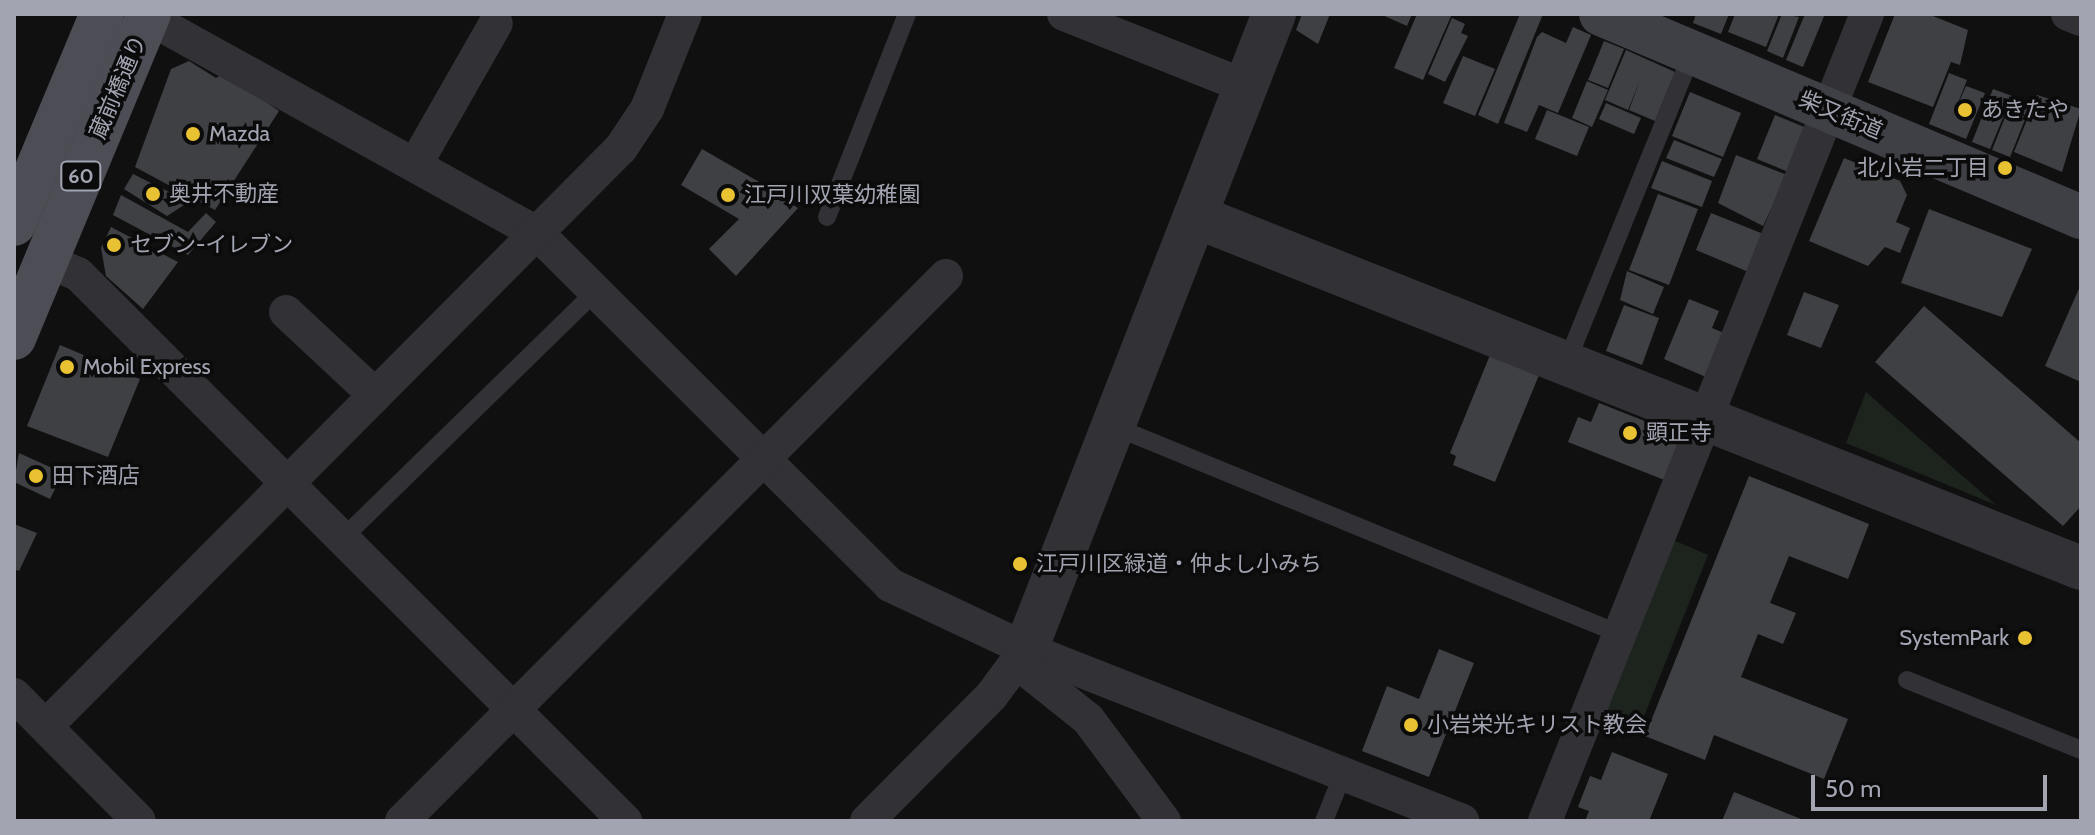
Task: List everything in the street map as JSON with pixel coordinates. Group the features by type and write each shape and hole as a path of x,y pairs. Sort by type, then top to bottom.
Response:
{"main road":[{"name":"蔵前橋通り","path":"19,197 102,14"},
{"name":"柴又街道","path":"1601,14 2081,217"},
{"name":"蔵前橋通り","path":"14,338 148,16"}],"street":[{"path":"46,726 537,233 640,124 685,14"},
{"path":"1064,14 1245,86"},
{"path":"867,821 1017,663 1274,14"},
{"path":"1545,821 1867,14"},
{"path":"2068,14 2081,19"},
{"path":"148,16 537,233 890,585 1017,663 1088,719 1164,821"},
{"path":"415,165 496,23"},
{"path":"1195,216 2081,568"},
{"path":"46,260 78,274 516,708 625,821"},
{"path":"402,821 946,276"},
{"path":"286,312 375,395"},
{"path":"1017,663 1343,774 1462,821"},
{"path":"14,695 139,821"}],"lane":[{"path":"827,217 907,14"},
{"path":"1566,364 1692,53"},
{"path":"344,537 596,291"},
{"path":"1113,426 1620,634"},
{"path":"1907,680 2081,750"},
{"path":"1324,821 1343,774"}],"shaded area":[{"path":"1866,392 1996,505 1846,443"},
{"path":"1673,540 1708,555 1639,729 1603,714"}],"building":[{"path":"1302,14 1330,14 1318,44 1296,30"},
{"path":"1380,14 1412,14 1407,26"},
{"path":"1417,14 1452,14 1423,80 1394,68"},
{"path":"1520,14 1543,14 1498,124 1478,115"},
{"path":"1696,14 1729,14 1721,34 1693,23"},
{"path":"1735,14 1779,14 1766,47 1728,32"},
{"path":"1782,14 1799,17 1783,58 1767,51"},
{"path":"1805,14 1825,14 1803,67 1786,60"},
{"path":"1895,14 1928,14 1968,30 1960,65 1951,62 1933,107 1868,82"},
{"path":"1452,18 1465,24 1461,33 1468,36 1445,82 1428,74"},
{"path":"1573,27 1591,35 1558,113 1539,105 1527,132 1504,123 1537,37 1542,32 1566,43"},
{"path":"1604,41 1624,49 1608,88 1588,80"},
{"path":"1626,50 1675,72 1655,121 1629,110 1640,80 1628,110 1605,100"},
{"path":"1463,56 1495,69 1475,116 1443,103"},
{"path":"189,61 216,78 224,73 279,111 215,210 135,167 171,69"},
{"path":"1949,73 1967,80 1952,118 1966,86 1985,93 1966,139 1929,124"},
{"path":"1587,81 1608,90 1592,127 1572,118"},
{"path":"1993,89 2012,96 1990,149 1972,142"},
{"path":"1690,92 1741,113 1723,157 1672,136"},
{"path":"2037,95 2081,109 2062,172 2014,152"},
{"path":"2012,100 2030,107 2010,157 1992,150"},
{"path":"1606,103 1641,118 1634,134 1599,119"},
{"path":"1547,110 1589,127 1577,156 1535,139"},
{"path":"1775,115 1809,129 1791,173 1757,159"},
{"path":"1674,140 1722,159 1714,177 1666,158"},
{"path":"702,149 768,187 764,193 768,189 798,208 736,276 709,249 739,219 681,185"},
{"path":"1736,155 1787,175 1763,226 1718,203"},
{"path":"1844,158 1900,181 1907,195 1896,222 1910,228 1900,253 1885,247 1868,266 1809,241"},
{"path":"1662,161 1712,181 1702,207 1651,188"},
{"path":"133,174 189,202 167,216 124,189"},
{"path":"1658,194 1698,209 1669,285 1629,270"},
{"path":"121,195 188,232 206,213 216,222 188,255 113,215"},
{"path":"1929,209 2032,249 2002,317 1901,283"},
{"path":"1711,213 1766,235 1751,273 1696,250"},
{"path":"111,227 178,262 143,309 106,276 101,248"},
{"path":"1627,271 1664,287 1653,314 1620,300"},
{"path":"2081,284 2081,382 2045,366"},
{"path":"1804,292 1839,305 1821,348 1787,335"},
{"path":"1689,299 1719,311 1712,328 1724,333 1706,377 1664,359"},
{"path":"1624,305 1659,318 1642,365 1606,351"},
{"path":"1924,306 2081,443 2081,506 2063,526 1875,362"},
{"path":"60,345 140,379 108,457 27,426"},
{"path":"1490,355 1539,375 1495,482 1453,465 1456,456 1450,453"},
{"path":"1599,403 1685,437 1667,481 1568,442 1578,417 1591,422"},
{"path":"19,453 63,473 50,499 14,482"},
{"path":"1749,476 1869,524 1848,579 1789,556 1770,603 1796,613 1783,644 1758,634 1741,677 1848,719 1824,779 1714,735 1705,760 1645,736"},
{"path":"14,524 37,533 19,571 14,569"},
{"name":"小岩栄光キリスト教会","path":"1439,649 1474,663 1429,777 1362,751 1387,686 1419,699"},
{"path":"1612,752 1668,774 1649,821 1585,821 1589,811 1578,807 1590,776 1601,780"},
{"path":"1734,792 1806,821 1722,821"}],"place":[{"name":"あきたや","path":"1965,110"},
{"name":"Mazda","path":"193,134"},
{"name":"北小岩二丁目","path":"2005,168"},
{"name":"奥井不動産","path":"153,194"},
{"name":"江戸川双葉幼稚園","path":"728,195"},
{"name":"セブン-イレブン","path":"114,245"},
{"name":"Mobil Express","path":"67,367"},
{"name":"顕正寺","path":"1630,433"},
{"name":"田下酒店","path":"36,476"},
{"name":"江戸川区緑道・仲よし小みち","path":"1020,564"},
{"name":"SystemPark","path":"2025,638"},
{"name":"小岩栄光キリスト教会","path":"1411,725"}]}
